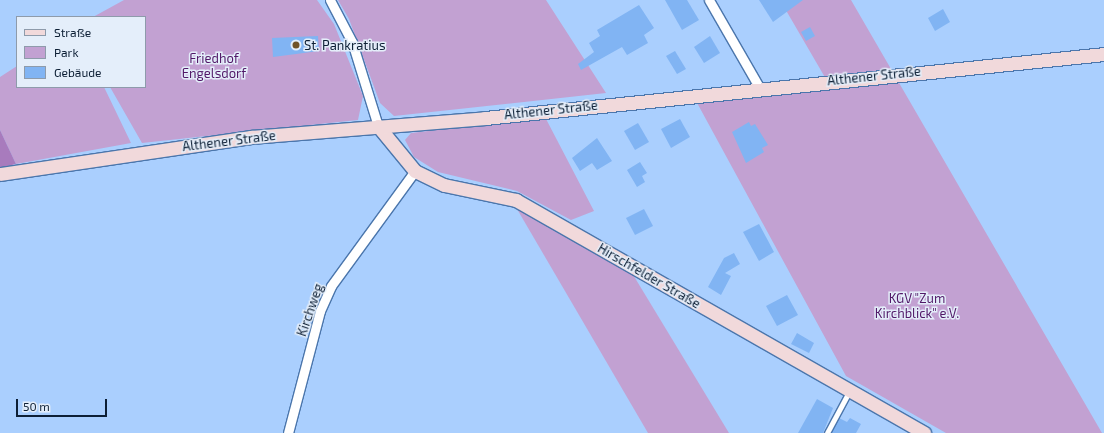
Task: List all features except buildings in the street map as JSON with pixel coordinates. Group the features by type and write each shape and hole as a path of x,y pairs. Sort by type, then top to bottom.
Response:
{"main road":[{"name":"Althener Straße","path":"0,174 251,137 378,126 759,87 1104,54"},
{"name":"Hirschfelder Straße","path":"378,126 415,171 444,185 516,200 924,433"}],"street":[{"path":"330,0 352,42 378,126"},
{"path":"709,0 759,87"},
{"name":"Kirchweg","path":"288,433 320,311 331,286 415,171"}],"lane":[{"path":"826,433 850,390"}],"green space":[{"name":"Friedhof Engelsdorf","path":"124,0 317,0 334,24 363,96 358,120 142,143 111,88 146,88 146,16 95,16"},
{"path":"338,0 546,0 606,93 394,116 380,103 349,19"},
{"name":"KGV \"Zum Kirchblick\" e.V.","path":"780,0 851,0 1102,433 946,433 846,376 696,101 830,86"},
{"path":"16,67 16,88 104,88 131,143 16,164 0,130 0,77"},
{"path":"545,117 594,211 571,220 517,191 438,172 414,157 405,140 411,133"},
{"path":"517,209 632,273 729,433 648,433"}],"shaded area":[{"path":"0,130 16,164 0,168"}],"place":[{"name":"St. Pankratius","path":"296,45"}]}
